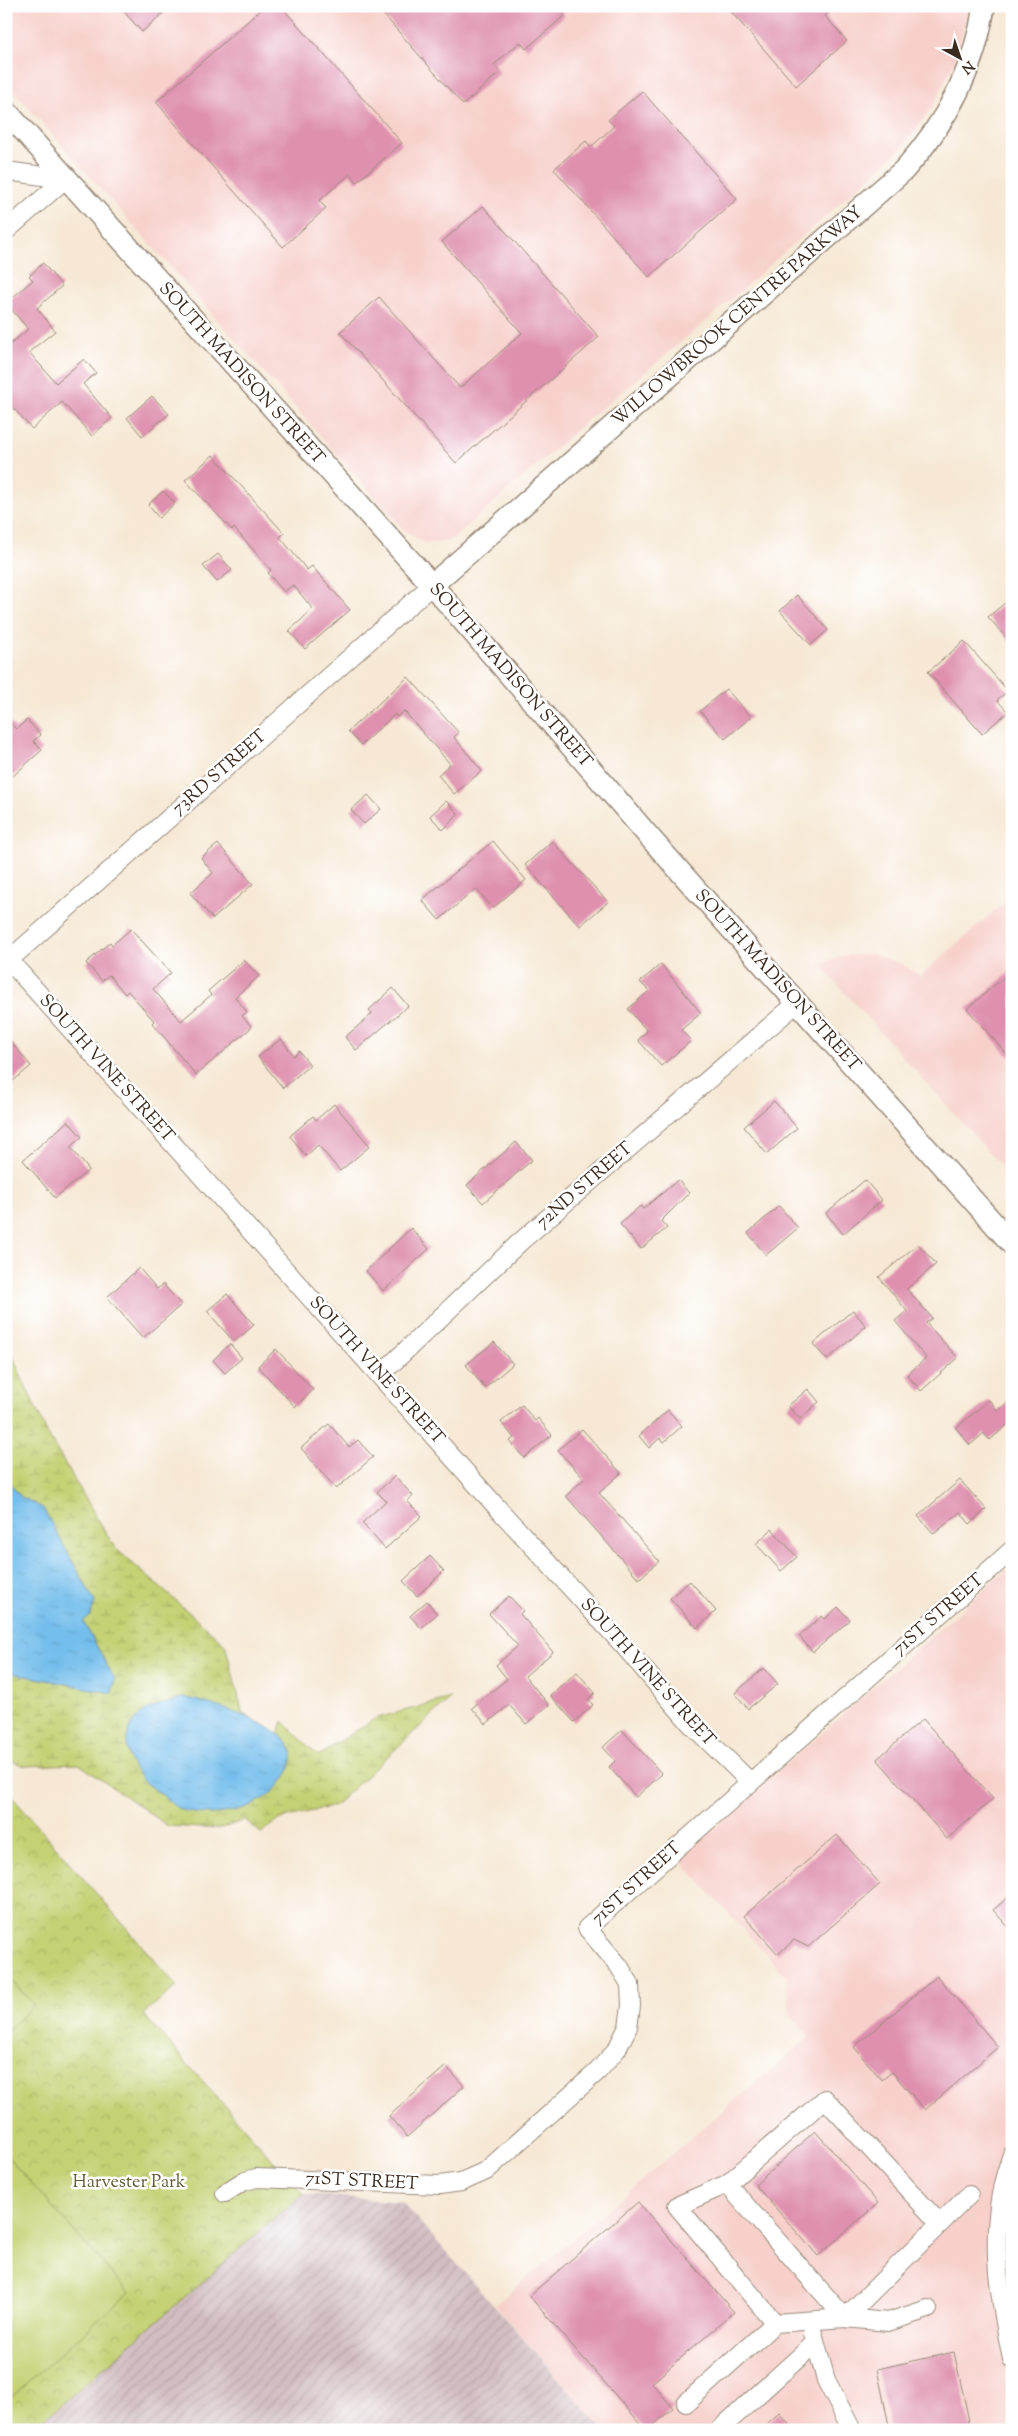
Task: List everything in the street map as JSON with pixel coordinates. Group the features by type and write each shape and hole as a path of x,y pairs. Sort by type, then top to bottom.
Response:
{"street":[{"name":"WILLOWBROOK CENTRE PARKWAY","path":"432,585 904,170 926,146 958,95 981,32 984,6"},
{"name":"SOUTH MADISON STREET","path":"6,111 65,179 432,585 652,840 1012,1244"},
{"path":"6,171 65,179"},
{"path":"6,231 65,179"},
{"name":"73RD STREET","path":"7,958 432,585"},
{"name":"SOUTH VINE STREET","path":"7,958 623,1645 690,1723 750,1782"},
{"name":"72ND STREET","path":"380,1375 520,1242 797,1003"},
{"name":"71ST STREET","path":"224,2193 242,2182 256,2178 440,2185 461,2182 486,2171 598,2071 617,2048 628,2026 631,2006 630,1984 619,1966 587,1928 1012,1550"},
{"path":"776,2324 677,2206 727,2184 825,2099 940,2224"},
{"path":"1012,2155 996,2224 996,2273 1012,2359"},
{"path":"727,2184 845,2318"},
{"path":"845,2318 969,2195"},
{"path":"686,2403 776,2324 845,2318 888,2322 928,2309"},
{"path":"810,2321 826,2380 852,2430"},
{"path":"719,2430 816,2343"}],"shaded area":[{"path":"6,6 969,6 957,57 933,106 902,148 711,317 590,418 457,535 448,541 424,543 405,531 6,82"},
{"path":"1012,896 1012,1178 820,965 842,956 872,954 902,964 920,976"},
{"path":"1012,1565 1012,2430 604,2430 495,2305 810,2037 790,2014 786,1976 679,1859"},
{"path":"303,2194 402,2202 604,2430 32,2430"}],"green space":[{"path":"6,1342 48,1435 115,1548 225,1644 243,1714 278,1736 283,1721 318,1756 374,1719 451,1698 334,1806 280,1819 261,1833 245,1820 219,1829 168,1826 79,1764 25,1766 6,1759"},
{"name":"Harvester Park","path":"6,1790 177,1986 143,2014 303,2194 32,2430 6,2430"},
{"path":"6,1975 34,2005 6,2031"},
{"path":"6,2155 129,2293 8,2400 6,2399"}],"water":[{"path":"6,1478 20,1496 43,1508 95,1602 90,1617 83,1621 115,1680 112,1693 6,1672"},
{"path":"184,1697 210,1704 256,1721 270,1728 290,1746 292,1758 290,1767 287,1775 276,1789 253,1805 239,1810 210,1814 179,1809 144,1782 130,1761 127,1736 130,1728 135,1720 146,1710"}],"building":[{"path":"119,6 171,6 142,32"},
{"path":"265,6 281,6 402,143 357,182 350,174 319,201 326,208 283,247 156,102"},
{"path":"376,6 557,6 565,15 526,49 520,42 494,65 500,72 463,105"},
{"path":"726,6 837,6 825,16 847,41 796,86"},
{"path":"642,91 737,199 649,277 554,169 586,141 591,147 614,126 608,120"},
{"path":"483,206 599,337 456,463 340,332 379,297 460,388 522,333 442,242"},
{"path":"43,263 62,286 37,308 55,331 29,352 56,383 84,359 96,373 83,384 112,418 92,436 62,402 32,429 8,402 12,398 6,391 6,348 28,329 6,303 33,280 29,276"},
{"path":"152,396 169,414 142,436 127,418"},
{"path":"213,455 284,533 280,537 307,570 312,566 350,610 305,649 289,631 313,609 293,585 284,592 268,573 271,570 234,528 232,530 185,480"},
{"path":"163,491 175,503 159,518 148,505"},
{"path":"218,554 232,570 217,582 203,566"},
{"path":"797,595 828,630 811,645 780,611"},
{"path":"1012,597 1012,644 988,617"},
{"path":"964,641 1008,691 997,700 1008,712 982,734 928,672"},
{"path":"408,677 459,733 454,737 482,771 454,794 438,775 450,764 404,711 397,717 395,714 361,745 348,731"},
{"path":"726,689 751,717 725,739 700,711"},
{"path":"6,718 16,729 27,720 41,735 33,741 42,750 13,776 6,769"},
{"path":"368,795 381,809 364,824 351,810"},
{"path":"446,801 459,814 443,830 430,816"},
{"path":"493,841 526,880 493,908 476,889 439,920 422,900"},
{"path":"552,841 608,902 580,926 525,865"},
{"path":"218,844 253,884 213,919 190,893 213,873 201,858"},
{"path":"131,929 171,973 153,989 181,1021 211,995 208,991 244,960 259,976 235,997 247,1012 242,1016 252,1027 196,1075 128,991 125,994 109,975 102,981 86,963 110,942 112,945"},
{"path":"661,964 701,1013 681,1030 691,1041 661,1066 638,1040 647,1031 628,1009 649,991 640,982"},
{"path":"1012,970 1012,1060 967,1009"},
{"path":"393,988 408,1006 356,1050 345,1037 372,1014 369,1010"},
{"path":"6,1036 31,1066 6,1087"},
{"path":"281,1039 294,1056 299,1051 310,1065 283,1088 258,1057"},
{"path":"774,1101 797,1128 767,1154 744,1127"},
{"path":"334,1104 370,1146 340,1171 318,1145 306,1156 290,1136 313,1116 316,1120"},
{"path":"68,1121 82,1137 70,1147 89,1170 55,1198 23,1160"},
{"path":"516,1142 532,1160 483,1203 467,1185"},
{"path":"678,1180 689,1193 661,1221 667,1228 641,1249 620,1224 640,1206 643,1209"},
{"path":"865,1180 882,1200 843,1234 826,1213"},
{"path":"779,1206 798,1228 766,1255 748,1233"},
{"path":"411,1228 429,1249 383,1291 366,1271"},
{"path":"918,1244 936,1264 907,1289 932,1318 926,1323 958,1358 921,1391 907,1375 926,1358 895,1321 907,1311 879,1277"},
{"path":"139,1268 157,1289 163,1284 181,1305 143,1338 107,1297"},
{"path":"227,1294 254,1325 234,1342 207,1311"},
{"path":"853,1310 866,1326 827,1360 813,1344"},
{"path":"494,1342 513,1364 485,1388 466,1365"},
{"path":"230,1344 242,1358 225,1373 213,1360"},
{"path":"276,1349 313,1390 295,1407 258,1366"},
{"path":"808,1389 819,1402 800,1419 788,1406"},
{"path":"1012,1399 1012,1421 990,1440 984,1433 970,1445 956,1428 989,1400 998,1411"},
{"path":"522,1405 535,1421 538,1418 552,1435 524,1458 510,1441 514,1438 501,1422"},
{"path":"668,1410 682,1426 664,1442 660,1438 649,1448 639,1436"},
{"path":"329,1424 349,1447 358,1440 373,1457 336,1489 301,1448"},
{"path":"582,1429 621,1473 599,1493 659,1561 639,1579 566,1496 584,1479 558,1450"},
{"path":"395,1476 413,1496 407,1501 422,1516 385,1549 362,1523 386,1501 377,1492"},
{"path":"960,1480 986,1509 970,1524 960,1512 934,1534 918,1516"},
{"path":"772,1529 797,1557 781,1571 756,1544"},
{"path":"430,1556 444,1571 417,1596 403,1581"},
{"path":"690,1581 716,1611 697,1628 670,1598"},
{"path":"509,1596 523,1611 520,1614 553,1652 525,1676 549,1705 526,1724 509,1705 486,1724 472,1708 507,1679 496,1665 518,1646 489,1614"},
{"path":"427,1601 437,1614 421,1628 410,1616"},
{"path":"838,1607 850,1620 813,1652 799,1636 822,1616 825,1619"},
{"path":"764,1668 778,1684 748,1709 735,1693"},
{"path":"577,1672 595,1693 588,1699 593,1705 574,1722 550,1695"},
{"path":"923,1719 993,1799 947,1839 877,1759"},
{"path":"622,1730 662,1774 636,1797 609,1767 615,1761 603,1747"},
{"path":"837,1835 880,1884 808,1947 794,1940 778,1954 744,1916"},
{"path":"1012,1894 1012,1931 993,1910"},
{"path":"937,1976 998,2047 925,2110 892,2072 882,2080 854,2047"},
{"path":"446,2066 464,2086 407,2137 389,2116"},
{"path":"815,2131 878,2203 818,2256 755,2185"},
{"path":"638,2202 734,2312 652,2383 673,2408 648,2430 529,2296"},
{"path":"954,2352 971,2430 890,2430 877,2369"},
{"path":"779,2413 794,2430 760,2430"}]}
